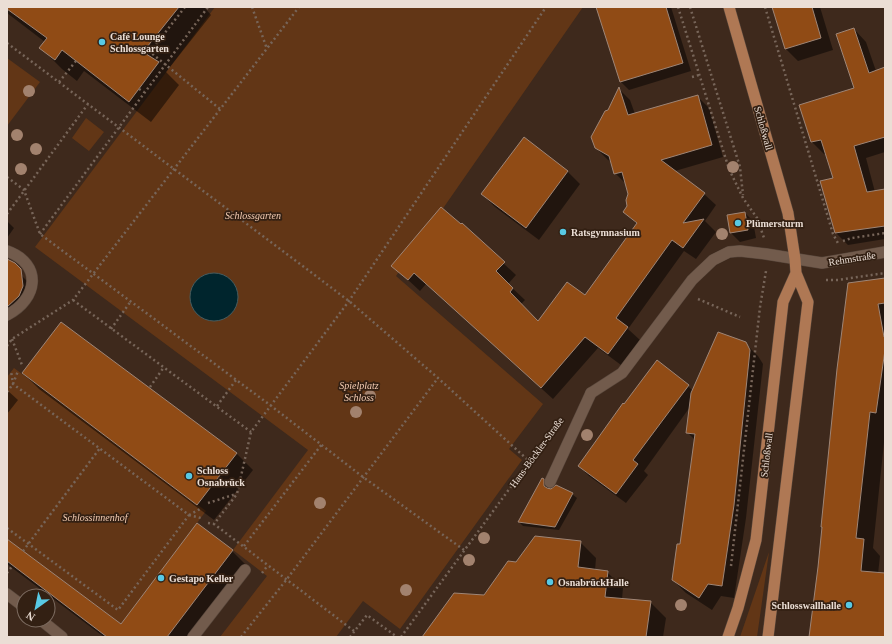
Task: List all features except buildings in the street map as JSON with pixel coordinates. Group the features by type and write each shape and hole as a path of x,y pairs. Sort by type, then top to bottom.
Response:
{"main road":[{"name":"Schloßwall","path":"729,7 788,213 796,259 796,273 808,302 768,637"},
{"name":"Schloßwall","path":"728,637 738,608 756,540 784,302 796,273"}],"street":[{"path":"7,251 20,256 30,268 33,281 28,296 17,310 7,315"},
{"path":"550,482 591,393 622,373 692,280 713,260 729,252 740,251 796,259"},
{"name":"Rehmstraße","path":"796,259 822,263 885,252"},
{"path":"193,637 245,570"},
{"path":"7,594 16,601"},
{"path":"51,628 62,637"}],"path":[{"path":"185,7 150,52 220,109"},
{"path":"40,234 208,7"},
{"path":"252,7 267,49"},
{"path":"7,346 12,339 73,300 299,7"},
{"path":"214,524 237,494 251,432 349,300 546,7"},
{"path":"678,7 729,169 744,198 757,218"},
{"path":"690,7 740,168 744,198"},
{"name":"Rehmstraße","path":"765,7 833,234 839,242 852,238 885,233"},
{"path":"7,43 349,300 529,461"},
{"path":"59,82 76,61"},
{"path":"692,77 699,75"},
{"path":"139,88 144,92"},
{"path":"7,214 88,104"},
{"path":"7,177 24,190 40,234 322,444 363,477 464,550"},
{"name":"Rehmstraße","path":"838,280 885,273"},
{"path":"697,298 740,316"},
{"path":"730,569 761,298"},
{"path":"73,300 251,432"},
{"path":"111,329 131,301"},
{"path":"12,339 22,365"},
{"path":"150,387 164,367"},
{"path":"11,371 13,384 189,515 201,518"},
{"path":"7,392 13,384 18,371"},
{"path":"241,637 287,579 438,378"},
{"path":"217,406 236,380"},
{"name":"Hans-Böckler-Straße","path":"401,637 561,417"},
{"path":"244,546 322,444"},
{"path":"23,551 100,448"},
{"path":"208,503 237,494"},
{"path":"7,528 118,610 189,515 202,508"},
{"path":"208,523 214,524 244,546 354,631"},
{"path":"7,573 13,565"},
{"path":"350,637 367,615 397,637"}],"green space":[{"name":"Schlossgarten","path":"215,7 583,7 396,276 543,404 509,449 522,460 400,629 363,601 336,637 220,637 267,576 233,550 308,450 35,247"},
{"path":"7,58 40,82 7,126"},
{"path":"86,118 104,132 89,151 72,138"},
{"name":"Schlossinnenhof","path":"14,368 206,511 121,624 7,539 7,377"},
{"path":"769,552 757,637 740,637"}],"water":[{"path":"214,273 223,275 231,280 236,288 238,297 236,306 231,314 223,319 214,321 205,319 197,314 192,306 190,297 192,288 197,280 205,275"}],"place":[{"name":"Café Lounge Schlossgarten","path":"102,42"},
{"name":"Plümersturm","path":"738,223"},
{"name":"Ratsgymnasium","path":"563,232"},
{"name":"Schloss Osnabrück","path":"189,476"},
{"name":"Gestapo Keller","path":"161,578"},
{"name":"OsnabrückHalle","path":"550,582"},
{"name":"Schlosswallhalle","path":"849,605"}],"park label":[{"name":"Spielplatz Schloss","path":"359,390"}]}
